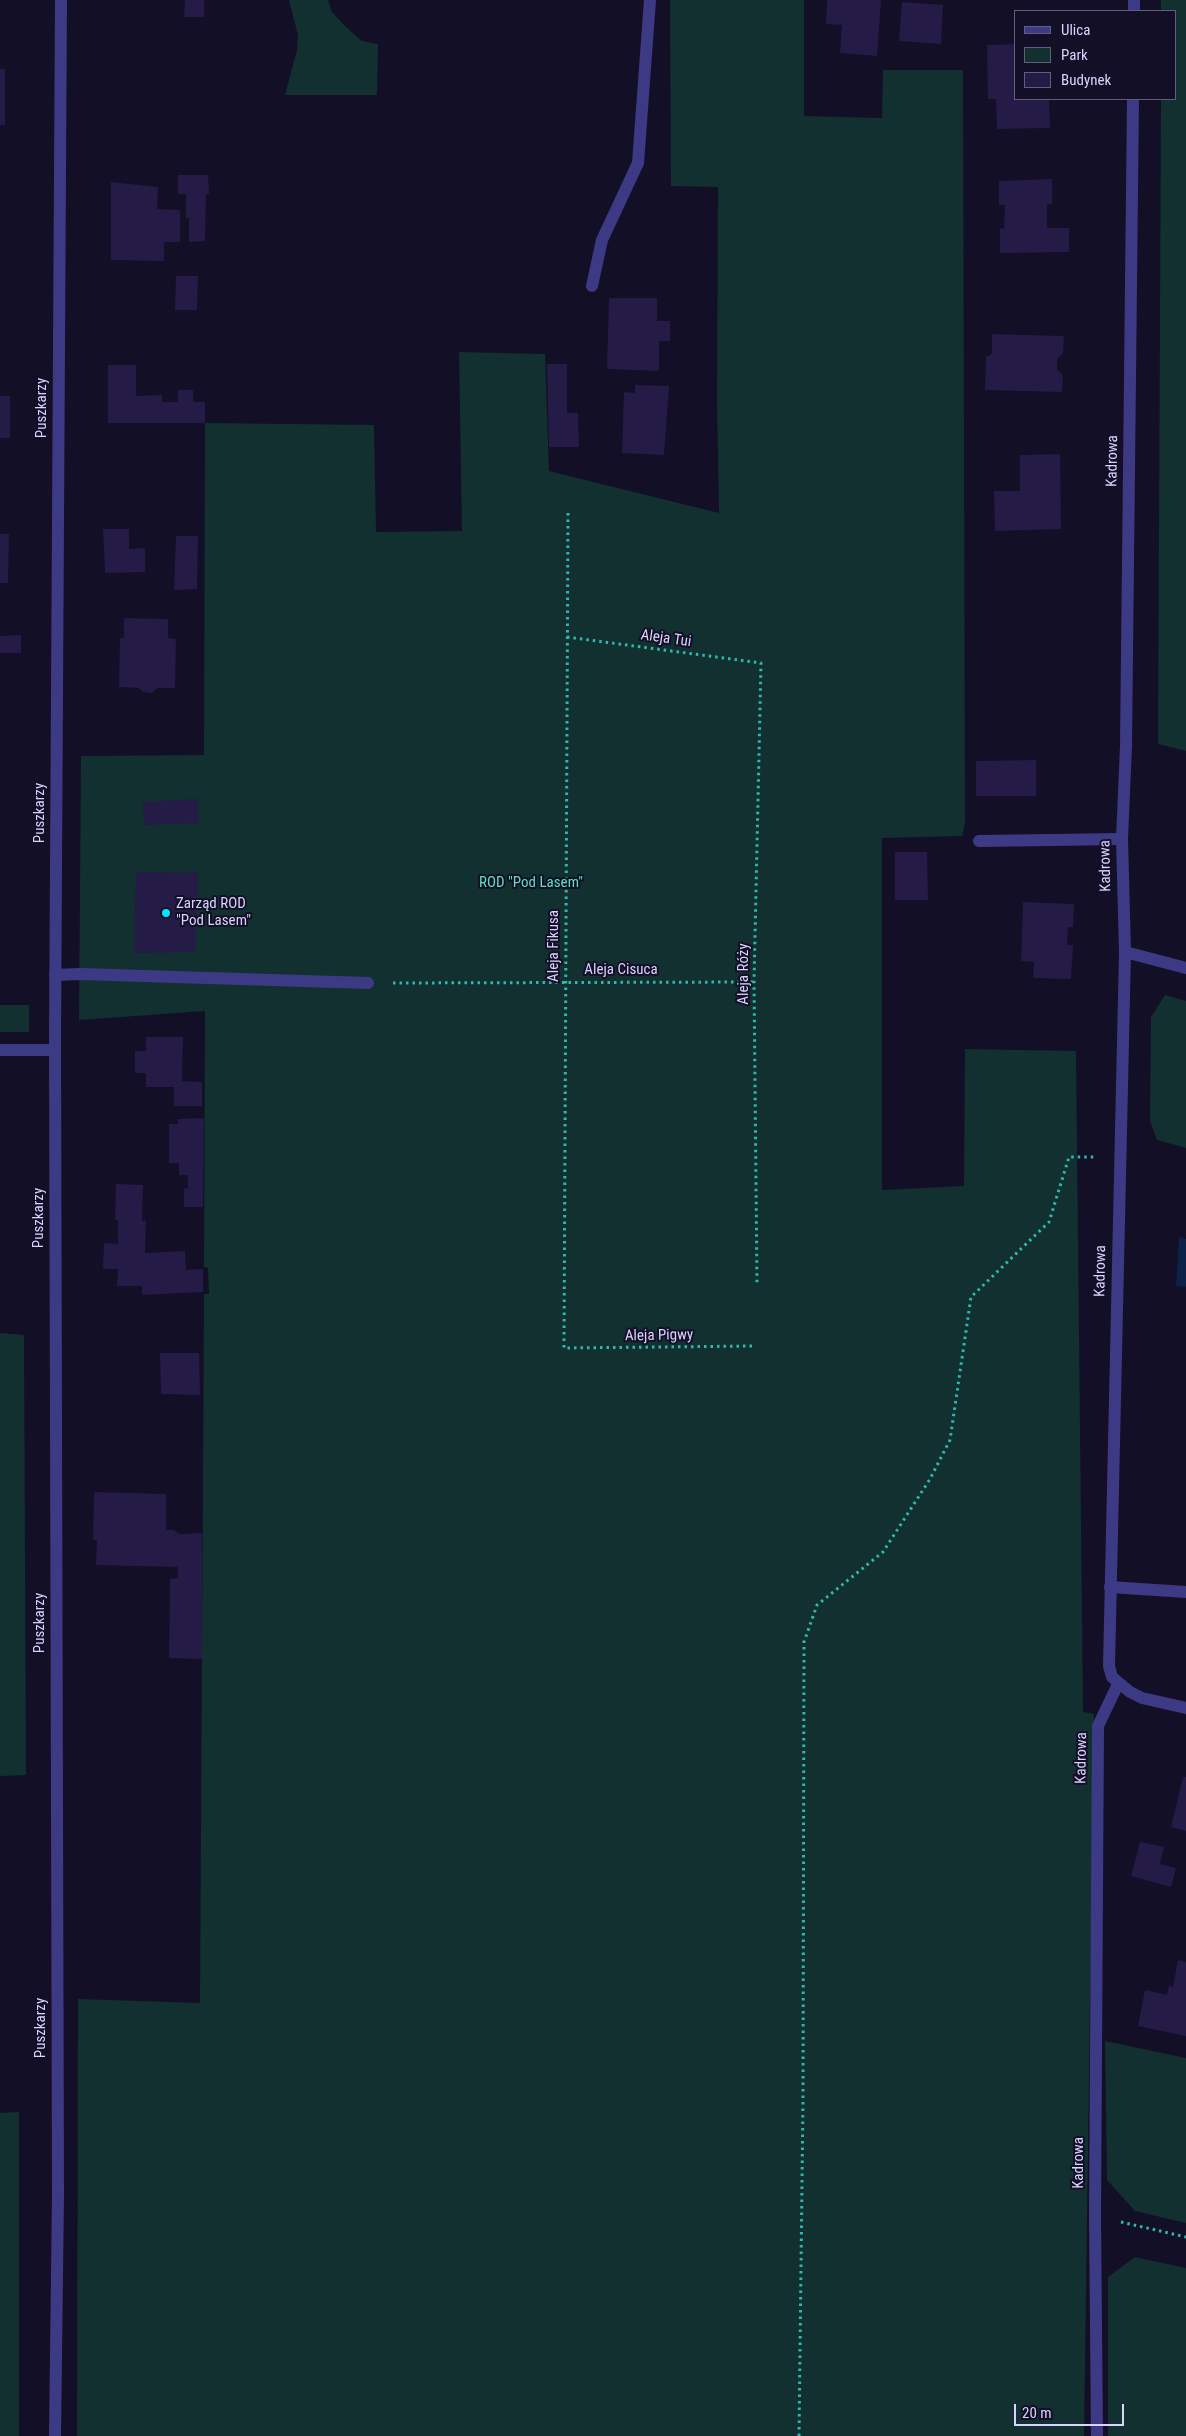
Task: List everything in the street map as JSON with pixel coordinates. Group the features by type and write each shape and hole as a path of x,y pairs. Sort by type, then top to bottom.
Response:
{"street":[{"name":"Puszkarzy","path":"55,2436 58,2194 55,975 61,0"},
{"path":"592,286 602,240 638,163 650,0"},
{"name":"Kadrowa","path":"1097,2436 1095,2216 1098,1726 1118,1684 1112,1677 1109,1666 1124,952 1122,839 1126,746 1133,100"},
{"path":"979,841 1122,839"},
{"path":"1124,952 1186,968"},
{"path":"55,975 80,974 368,983"},
{"path":"0,1050 55,1050"},
{"path":"1110,1587 1186,1592"},
{"path":"1118,1684 1142,1698 1186,1708"}],"path":[{"name":"Aleja Fikusa","path":"564,1348 568,513"},
{"name":"Aleja Tui","path":"567,637 761,663"},
{"name":"Aleja Róży","path":"757,1284 754,982 761,663"},
{"name":"Aleja Cisuca","path":"368,983 754,982"},
{"path":"799,2436 804,2100 804,1642 817,1605 883,1552 930,1479 950,1440 971,1297 1049,1222 1069,1157 1120,1157"},
{"name":"Aleja Pigwy","path":"564,1348 754,1346"},
{"path":"1095,2216 1186,2237"}],"green space":[{"path":"289,0 328,0 332,12 362,41 378,44 377,95 285,95 297,50 298,35"},
{"name":"ROD \"Pod Lasem\"","path":"670,0 804,0 804,116 882,118 883,70 963,70 965,823 962,836 882,838 882,1190 964,1186 965,1049 1076,1051 1083,1712 1094,1714 1084,2436 77,2436 78,1999 200,2003 204,1294 209,1294 208,1268 204,1267 205,1011 79,1020 81,756 204,755 205,423 374,425 376,532 462,531 459,352 545,354 549,471 719,513 717,400 718,187 671,186"},
{"path":"1161,0 1186,0 1186,751 1158,744 1161,100 1176,100 1176,10 1161,10"},
{"path":"1165,995 1186,1001 1186,1148 1157,1140 1150,1121 1151,1017"},
{"path":"0,1005 29,1005 29,1032 0,1032"},
{"path":"0,1333 24,1335 26,1775 0,1776"},
{"path":"1105,2041 1186,2058 1186,2223 1135,2211 1107,2180"},
{"path":"19,2112 19,2436 0,2436 0,2113"},
{"path":"1135,2257 1186,2268 1186,2436 1108,2436 1108,2277"}],"water":[{"path":"1179,1237 1186,1239 1186,1287 1176,1286"}],"building":[{"path":"185,0 204,0 204,17 184,17"},
{"path":"827,0 881,0 877,56 840,53 842,25 826,24"},
{"path":"902,2 943,5 941,44 899,41"},
{"path":"1014,44 1014,100 1049,100 1050,128 997,129 996,99 988,99 987,45"},
{"path":"0,69 5,69 5,125 0,125"},
{"path":"178,175 208,175 209,194 206,194 205,241 189,242 186,194 178,194"},
{"path":"1052,179 1052,204 1047,204 1047,228 1069,228 1069,252 1000,253 1000,228 1004,229 1005,205 999,205 999,181"},
{"path":"111,182 158,187 157,209 180,210 180,242 164,242 164,261 111,260"},
{"path":"176,276 198,276 197,310 175,310"},
{"path":"609,298 657,298 657,321 670,321 670,341 659,341 659,371 607,369"},
{"path":"992,334 1064,336 1063,353 1057,359 1057,370 1063,375 1062,392 985,390 986,357 992,354"},
{"path":"547,364 567,364 567,413 578,413 579,447 549,447"},
{"path":"108,365 136,365 136,396 162,395 162,402 178,402 178,390 193,390 193,402 205,402 205,423 108,423"},
{"path":"635,385 669,386 664,455 622,453 624,392 635,393"},
{"path":"0,396 10,396 10,438 0,438"},
{"path":"1060,454 1061,529 995,531 994,491 1020,491 1020,455"},
{"path":"103,529 129,529 129,549 145,548 145,572 105,573"},
{"path":"0,534 9,534 8,583 0,583"},
{"path":"176,536 198,536 197,589 174,590"},
{"path":"124,618 168,619 168,638 176,639 175,688 157,688 152,693 143,692 139,688 119,687 120,638 124,638"},
{"path":"21,635 21,653 0,653 0,636"},
{"path":"1036,760 1036,796 976,796 976,761"},
{"path":"197,799 199,823 144,825 143,802"},
{"path":"895,852 927,852 928,900 895,900"},
{"name":"Zarząd ROD \"Pod Lasem\"","path":"136,872 198,873 195,952 134,953"},
{"path":"1023,902 1074,904 1073,927 1068,927 1067,945 1073,945 1071,979 1033,978 1034,962 1021,961"},
{"path":"146,1037 183,1037 182,1081 202,1082 202,1106 174,1106 174,1087 146,1087 146,1073 135,1073 135,1051 146,1051"},
{"path":"204,1118 203,1207 184,1207 184,1188 188,1189 188,1175 179,1175 179,1163 169,1163 169,1124 178,1124 178,1119"},
{"path":"116,1184 143,1185 142,1221 146,1221 145,1253 185,1251 186,1270 203,1269 203,1292 142,1295 142,1286 117,1286 118,1269 103,1269 104,1243 118,1244 118,1220 115,1220"},
{"path":"160,1353 199,1353 200,1395 161,1394"},
{"path":"94,1492 166,1494 166,1530 174,1530 179,1534 202,1533 202,1659 169,1658 170,1579 178,1578 178,1567 96,1565 97,1540 93,1540"},
{"path":"1183,1777 1186,1777 1186,1831 1171,1827"},
{"path":"1140,1842 1164,1847 1160,1864 1176,1868 1171,1887 1131,1876"},
{"path":"1178,1960 1186,1962 1186,2036 1138,2026 1145,1990 1167,1995 1169,1986 1173,1987"}],"place":[{"name":"Zarząd ROD \"Pod Lasem\"","path":"166,913"}]}
